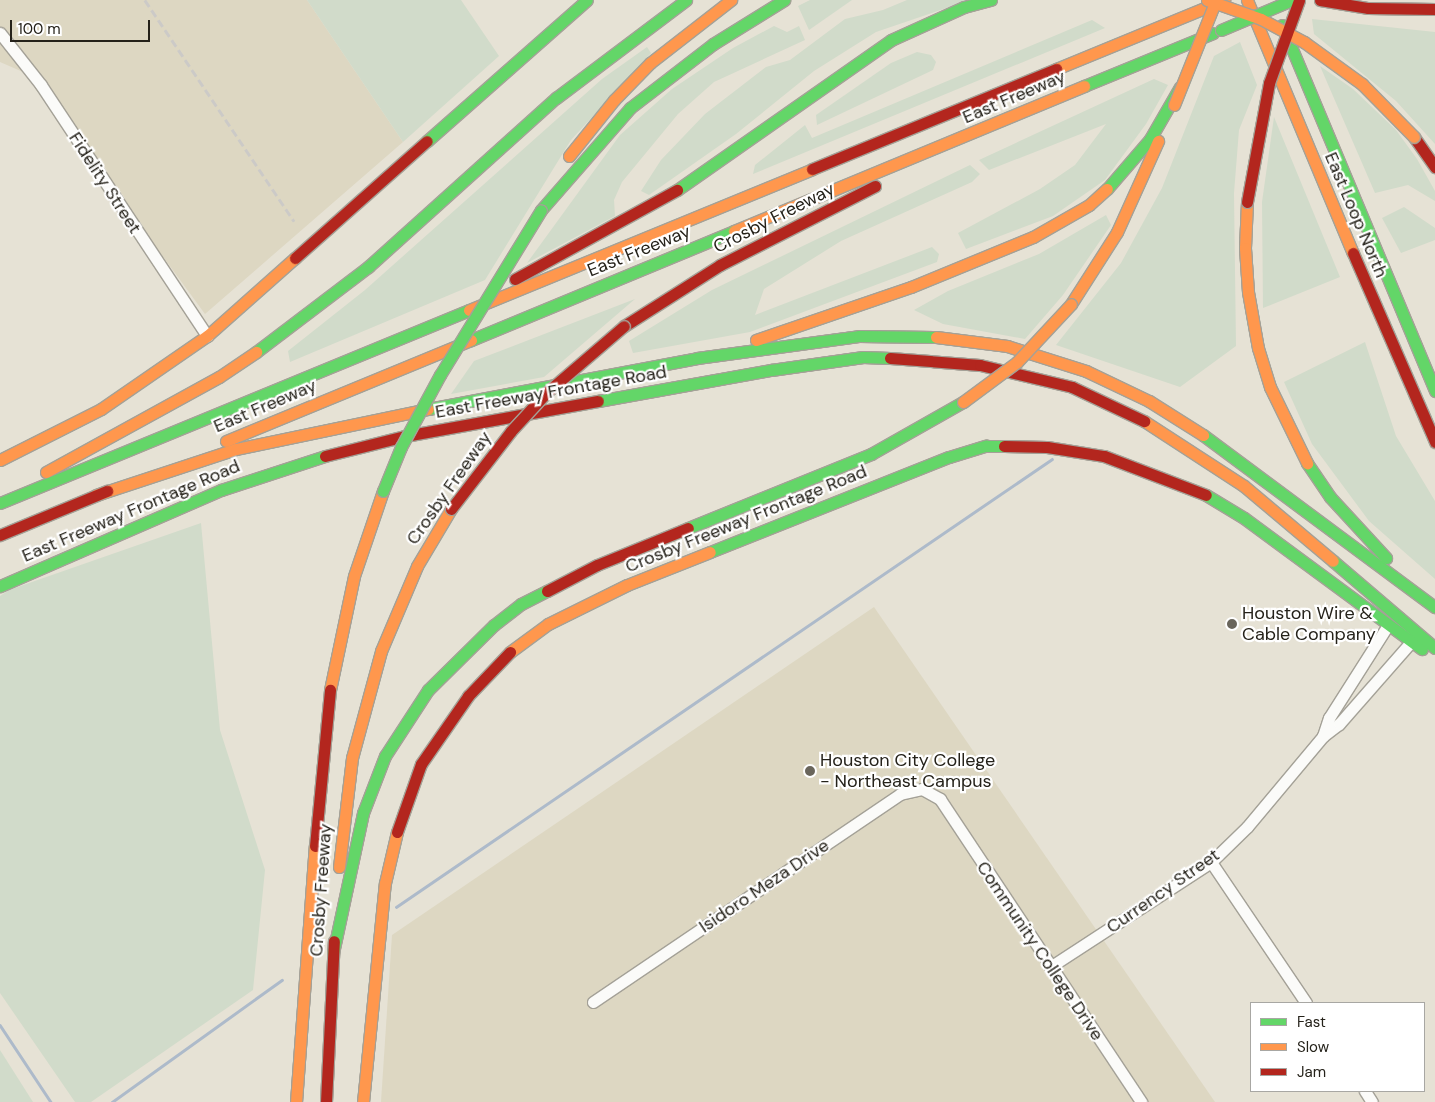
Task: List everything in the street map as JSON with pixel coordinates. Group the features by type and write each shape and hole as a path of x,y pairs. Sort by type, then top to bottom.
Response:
{"main road":[{"path":"0,460 101,409 207,336 587,0"},
{"path":"0,498 204,385 279,336 368,267 556,98 686,0"},
{"path":"566,170 614,100 650,63 731,0"},
{"name":"Crosby Freeway","path":"296,1102 325,720 354,576 383,491 401,447 435,383 566,170 630,108 657,86 713,44 784,0"},
{"path":"400,339 651,207 892,40 964,7 991,0"},
{"name":"East Freeway","path":"0,503 1211,2 1224,0"},
{"name":"East Loop North","path":"1247,0 1407,384 1435,442"},
{"name":"East Loop North","path":"1272,0 1435,391"},
{"name":"East Freeway","path":"0,535 1292,0"},
{"path":"1299,0 1269,83 1254,154 1248,202 1245,248 1248,292 1258,348 1270,387 1298,450 1330,497 1426,600"},
{"path":"1320,0 1368,8 1435,9"},
{"path":"333,953 358,830 385,756 428,690 494,625 521,604 597,564 871,454 963,402 1017,362 1071,304 1117,232 1180,87 1211,2 1261,19 1304,42 1362,84 1414,137 1435,167"},
{"path":"697,358 910,287 1050,228 1089,205 1117,180 1150,139 1172,104"},
{"name":"Crosby Freeway","path":"326,1102 333,953 347,781 365,703 399,604 452,509 511,431 547,392 582,358 624,326 720,265 996,124"},
{"path":"96,495 189,463 296,435 697,358 859,336 916,335 1006,346 1086,371 1148,401 1227,450 1256,475 1435,607"},
{"name":"East Freeway Frontage Road","path":"0,586 181,505 307,460 405,436 771,370 863,357 942,360 980,365 1043,379 1072,387 1126,410 1180,442 1244,486 1435,648"},
{"name":"Crosby Freeway Frontage Road","path":"363,1102 385,883 403,808 422,764 468,696 511,652 548,624 627,585 949,457 986,446 1046,447 1104,456 1194,488 1250,522 1388,625 1435,656"}],"street":[{"name":"Fidelity Street","path":"0,33 41,85 207,336"},
{"name":"Currency Street","path":"1323,736 1329,718 1388,625"},
{"name":"Currency Street","path":"1050,967 1211,862 1247,827 1323,736 1339,724 1412,642"},
{"path":"1352,682 1366,693"},
{"name":"Isidoro Meza Drive","path":"593,1002 900,794 922,789 940,799"},
{"name":"Community College Drive","path":"940,799 1141,1102"},
{"path":"1211,862 1305,1002"}],"shaded area":[{"path":"0,0 307,0 403,142 205,314 30,75 0,62"},
{"name":"Houston City College - Northeast Campus","path":"874,607 1215,1102 381,1102 392,935"}],"green space":[{"path":"307,0 461,0 499,56 403,142"},
{"path":"810,0 852,0 809,30 798,6"},
{"path":"907,0 970,0 876,32 814,71 736,134 649,195 641,191 661,160 705,114 766,67 790,60 845,19 883,10"},
{"path":"1312,19 1435,32 1435,144 1396,101 1314,34"},
{"path":"1092,20 1105,28 753,174 755,165 805,125 812,138"},
{"path":"774,26 787,32 799,26 805,40 714,82 678,114 622,182 614,200 615,216 527,263 620,135 672,89 733,48"},
{"path":"1240,42 1257,85 1239,130 1234,193 1236,346 1180,387 1056,345 1121,263 1162,188 1214,56"},
{"path":"647,47 651,53 571,140 485,280 290,362 288,351 365,290 602,79"},
{"path":"917,52 931,55 936,62 933,70 817,125 816,115 891,63"},
{"path":"1320,66 1353,89 1396,130 1417,159 1435,191 1435,201 1408,185 1375,193"},
{"path":"1154,79 1168,85 1146,124 1105,180 1053,216 966,249 958,233 1040,189 1075,165 1106,124 989,170 979,160"},
{"path":"1274,117 1340,277 1263,308 1262,202"},
{"path":"970,165 980,174 972,182 841,241 764,289 755,315 932,247 939,254 937,262 750,332 633,353 629,341 712,290"},
{"path":"1404,207 1435,228 1435,240 1401,253 1382,218"},
{"path":"1106,215 1111,225 1063,295 1025,339 943,324 914,310 948,291 1039,254"},
{"path":"635,299 544,377 451,394 474,361"},
{"path":"1365,342 1396,436 1435,501 1435,579 1369,521 1312,444 1284,382"},
{"path":"201,523 220,730 265,870 253,990 91,1102 75,1102 0,993 0,596 9,590"},
{"path":"0,1050 33,1102 0,1102"}],"waterway":[{"path":"396,907 1052,459"},
{"path":"112,1102 282,980"},
{"path":"0,1025 51,1102"}],"railway":[{"path":"145,0 294,221"}],"traffic: fast":[{"path":"427,141 587,0"},
{"path":"256,352 368,267 556,98 686,0"},
{"path":"541,210 630,108 713,44 784,0"},
{"path":"677,190 891,40 964,7 991,0"},
{"path":"1221,30 1292,0"},
{"path":"1282,25 1435,391"},
{"path":"1084,86 1213,33"},
{"path":"1107,189 1150,139 1180,87"},
{"path":"383,491 401,447 440,375 541,210"},
{"path":"471,340 734,231"},
{"path":"0,503 469,310"},
{"path":"428,409 697,358 859,336 936,337"},
{"path":"598,401 771,370 863,357 890,358"},
{"path":"688,528 871,454 963,402"},
{"path":"1203,435 1435,607"},
{"path":"710,552 949,457 986,446 1004,446"},
{"path":"0,586 221,490 325,456"},
{"path":"1307,463 1330,497 1386,558"},
{"path":"1206,495 1244,518 1422,649"},
{"path":"1333,561 1435,648"},
{"path":"333,953 363,813 385,756 428,690 494,625 521,604 547,591"}],"traffic: slow":[{"path":"569,156 614,100 650,63 731,0"},
{"path":"1207,0 1261,19 1304,42 1362,84 1414,137"},
{"path":"1174,105 1216,0"},
{"path":"1056,69 1224,0"},
{"path":"1247,0 1353,253"},
{"path":"734,231 1084,86"},
{"path":"1071,304 1117,232 1158,141"},
{"path":"469,310 812,169"},
{"path":"756,340 911,287 1033,237 1089,205 1107,189"},
{"path":"1247,202 1245,248 1248,292 1258,348 1270,387 1307,463"},
{"path":"0,460 101,409 207,336 295,258"},
{"path":"963,402 1017,362 1071,304"},
{"path":"936,337 1007,346 1086,371 1149,401 1203,435"},
{"path":"226,441 471,340"},
{"path":"46,472 219,377 256,352"},
{"path":"96,495 236,449 428,409"},
{"path":"1144,421 1244,486 1333,561"},
{"path":"330,690 354,576 383,491"},
{"path":"339,867 352,758 381,651 417,566 451,509"},
{"path":"510,652 548,624 627,585 710,552"},
{"path":"363,1102 385,883 397,832"},
{"path":"296,1102 315,846"}],"traffic: jam":[{"path":"1247,202 1269,83 1299,0"},
{"path":"1320,0 1368,8 1435,9"},
{"path":"812,169 1056,69"},
{"path":"1414,137 1435,167"},
{"path":"295,258 427,141"},
{"path":"624,326 720,265 875,186"},
{"path":"515,279 677,190"},
{"path":"1353,253 1435,442"},
{"path":"451,509 511,431 547,392 624,326"},
{"path":"890,358 980,365 1072,387 1144,421"},
{"path":"325,456 405,436 598,401"},
{"path":"1004,446 1047,447 1104,456 1206,495"},
{"path":"0,535 107,491"},
{"path":"547,591 597,565 688,528"},
{"path":"397,832 421,764 468,696 510,652"},
{"path":"315,846 330,690"},
{"path":"326,1102 334,941"}],"place":[{"name":"Houston Wire & Cable Company","path":"1232,624"},
{"name":"Houston City College - Northeast Campus","path":"810,771"}]}
